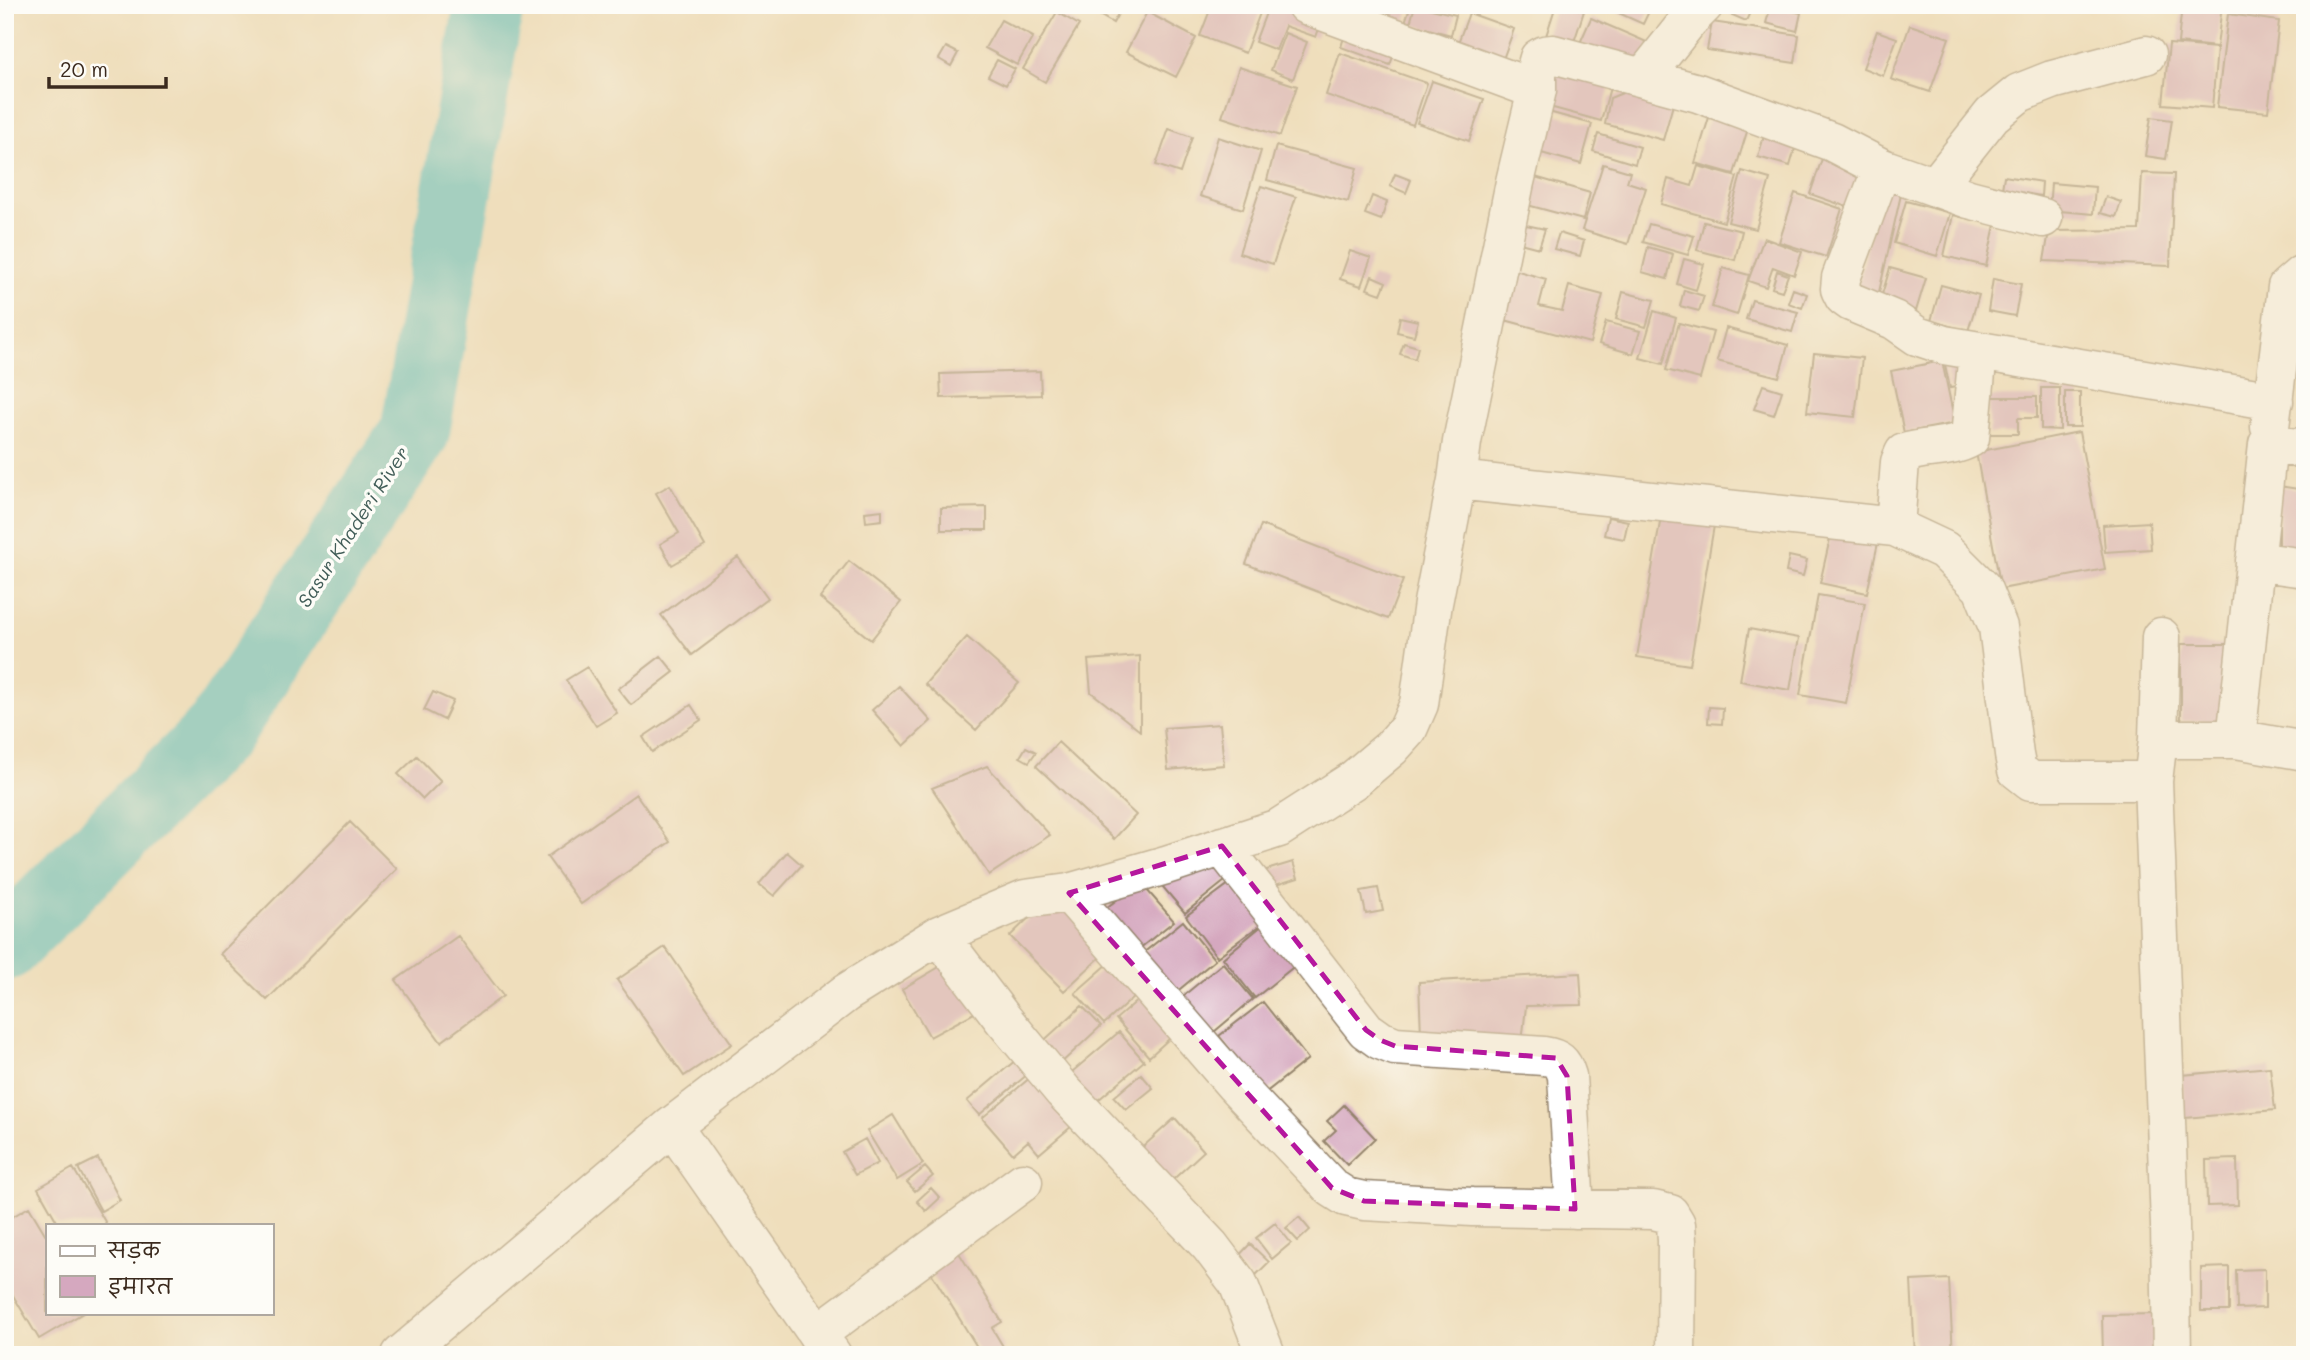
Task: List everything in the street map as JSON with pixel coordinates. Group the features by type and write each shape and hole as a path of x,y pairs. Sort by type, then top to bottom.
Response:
{"street":[{"path":"1306,5 1537,90"},
{"path":"1643,78 1704,5"},
{"path":"401,1355 672,1126 846,993 939,935 1025,899 1069,893 1279,828 1352,781 1391,748 1408,729 1419,704 1433,603 1462,442 1512,195 1537,90 1539,58 1553,54 1698,93 1821,137 1882,168 1969,199 2043,218"},
{"path":"1935,187 1993,115 2019,93 2052,80 2146,55"},
{"path":"1882,168 1841,278 1840,289 1844,297 1851,302 1894,320 1917,336 1944,345 2274,401"},
{"path":"2236,739 2255,561 2286,446 2274,401 2287,287 2305,275"},
{"path":"1895,527 1898,475 1904,453 1961,443 1970,438 1978,351"},
{"path":"1457,480 1895,527 1944,550 1982,588 1998,627 2017,770 2031,781 2153,781"},
{"path":"2255,561 2305,568"},
{"path":"2161,637 2158,739 2153,781 2171,1225 2172,1355"},
{"path":"2158,739 2236,739 2305,751"},
{"path":"1222,846 1366,1030 1380,1040 1395,1046 1544,1056 1556,1058 1564,1065 1567,1076 1575,1209"},
{"path":"1069,893 1235,1085 1332,1188 1346,1197 1364,1201 1472,1207 1653,1210 1670,1214 1676,1224 1678,1241 1676,1355"},
{"path":"939,935 1003,1019 1063,1091 1210,1245 1238,1283 1266,1355"},
{"path":"672,1126 825,1344 1023,1182"}],"highlighted area":[{"path":"1222,846 1366,1030 1380,1040 1395,1046 1556,1058 1567,1076 1575,1209 1364,1201 1332,1188 1069,893"}],"building":[{"path":"1123,5 1113,23 1086,7"},
{"path":"1212,5 1263,5 1245,53 1200,36"},
{"path":"1269,5 1296,5 1324,15 1316,37 1285,26 1276,50 1255,42"},
{"path":"1367,5 1411,5 1405,22 1366,9"},
{"path":"1415,5 1456,15 1451,35 1410,24"},
{"path":"1556,5 1584,11 1572,48 1545,39"},
{"path":"1601,5 1652,5 1643,24"},
{"path":"1734,5 1752,8 1746,21 1730,14"},
{"path":"2182,5 2222,5 2217,47 2178,43"},
{"path":"1771,6 1801,13 1797,31 1766,23"},
{"path":"1057,12 1079,25 1045,82 1023,69"},
{"path":"1147,12 1196,38 1176,77 1126,52"},
{"path":"1469,13 1514,29 1503,59 1458,43"},
{"path":"2228,14 2279,21 2268,112 2217,107"},
{"path":"1591,18 1649,43 1638,68 1580,43"},
{"path":"1001,20 1033,37 1017,65 985,48"},
{"path":"1712,22 1799,35 1795,63 1707,50"},
{"path":"1348,25 1398,43 1390,65 1341,47"},
{"path":"1910,25 1949,38 1930,92 1891,79"},
{"path":"1877,31 1897,38 1883,76 1863,68"},
{"path":"1285,33 1307,42 1293,79 1271,70"},
{"path":"2169,44 2217,48 2212,108 2163,104"},
{"path":"946,47 958,53 951,66 939,59"},
{"path":"1340,53 1427,83 1413,125 1326,95"},
{"path":"997,60 1015,69 1006,85 988,76"},
{"path":"1556,65 1612,80 1601,121 1546,106"},
{"path":"1239,67 1297,86 1280,136 1222,117"},
{"path":"1432,81 1484,99 1469,141 1417,123"},
{"path":"1642,85 1676,94 1663,140 1605,124 1610,98"},
{"path":"1545,111 1592,124 1581,164 1534,151"},
{"path":"1711,111 1750,122 1734,174 1695,163"},
{"path":"2151,117 2172,120 2166,159 2145,156"},
{"path":"1169,129 1192,137 1180,173 1156,165"},
{"path":"1766,129 1798,138 1790,166 1758,157"},
{"path":"1598,134 1640,147 1635,164 1593,151"},
{"path":"1218,137 1261,151 1243,209 1200,196"},
{"path":"1276,146 1357,168 1348,202 1267,180"},
{"path":"1825,150 1869,164 1853,209 1810,194"},
{"path":"1603,164 1630,172 1627,182 1646,188 1628,244 1582,230"},
{"path":"1698,166 1737,177 1724,222 1661,204 1668,179 1692,186"},
{"path":"1742,171 1770,179 1756,229 1728,222"},
{"path":"2142,173 2174,174 2170,266 2044,261 2049,231 2139,230"},
{"path":"1395,174 1411,180 1406,193 1390,186"},
{"path":"1528,175 1590,193 1583,220 1520,203"},
{"path":"2004,176 2042,182 2041,196 2002,189"},
{"path":"2051,183 2095,187 2093,214 2049,210"},
{"path":"1881,185 1902,190 1877,301 1856,296"},
{"path":"1261,186 1296,197 1273,264 1239,253"},
{"path":"1795,193 1842,209 1826,257 1779,242"},
{"path":"1372,196 1387,202 1381,220 1365,214"},
{"path":"2106,197 2121,202 2116,217 2100,213"},
{"path":"1906,201 1950,213 1937,256 1894,243"},
{"path":"1953,215 1995,225 1986,266 1944,256"},
{"path":"1704,222 1742,231 1735,260 1697,250"},
{"path":"1649,224 1694,236 1688,255 1643,242"},
{"path":"1526,225 1545,229 1539,248 1520,243"},
{"path":"1559,233 1584,241 1580,256 1554,249"},
{"path":"1764,238 1802,252 1794,275 1773,267 1766,287 1748,281"},
{"path":"1648,247 1673,254 1667,279 1642,272"},
{"path":"1350,251 1371,258 1361,286 1340,279"},
{"path":"1684,259 1704,264 1696,290 1677,284"},
{"path":"1504,267 1546,279 1539,306 1562,311 1569,286 1603,295 1590,343 1490,316"},
{"path":"1723,268 1749,275 1737,315 1712,307"},
{"path":"1890,268 1926,278 1916,311 1880,301"},
{"path":"1777,271 1788,275 1782,291 1772,288"},
{"path":"1372,276 1386,282 1381,294 1367,289"},
{"path":"1993,279 2021,284 2015,316 1988,311"},
{"path":"1941,285 1979,295 1968,331 1931,321"},
{"path":"1793,289 1807,294 1802,308 1788,303"},
{"path":"1684,290 1704,296 1699,311 1680,306"},
{"path":"1623,292 1654,300 1646,327 1616,319"},
{"path":"1752,300 1798,312 1792,332 1746,319"},
{"path":"1654,311 1676,318 1663,364 1640,358"},
{"path":"1400,317 1418,321 1414,336 1397,332"},
{"path":"1606,322 1640,331 1633,354 1599,344"},
{"path":"1679,323 1713,332 1700,379 1666,370"},
{"path":"1726,328 1788,345 1779,377 1717,361"},
{"path":"1404,343 1418,347 1415,359 1400,354"},
{"path":"1814,353 1862,358 1855,417 1807,412"},
{"path":"1963,355 1969,385 1950,388 1944,360"},
{"path":"1942,361 1955,423 1904,433 1891,371"},
{"path":"1040,371 1041,395 941,398 940,374"},
{"path":"1763,385 1782,391 1774,415 1754,409"},
{"path":"2041,388 2060,388 2060,430 2041,429"},
{"path":"2065,392 2080,392 2080,427 2065,427"},
{"path":"1989,397 2037,397 2037,418 2018,418 2018,434 1989,434"},
{"path":"2079,432 2105,569 2001,589 1976,452"},
{"path":"670,485 705,546 672,565 660,544 679,533 656,493"},
{"path":"2279,486 2305,490 2305,554 2279,551"},
{"path":"987,507 987,530 941,530 941,508"},
{"path":"882,510 882,520 866,522 865,512"},
{"path":"1662,511 1715,520 1690,665 1637,657"},
{"path":"1608,517 1628,521 1624,539 1604,535"},
{"path":"2149,522 2151,549 2105,552 2103,525"},
{"path":"1261,525 1403,580 1388,619 1246,564"},
{"path":"1831,534 1878,543 1867,593 1820,583"},
{"path":"1789,556 1807,560 1803,576 1786,572"},
{"path":"738,557 768,598 692,655 661,615"},
{"path":"849,561 901,602 871,640 820,598"},
{"path":"1818,595 1865,603 1846,703 1800,695"},
{"path":"1749,629 1799,638 1790,690 1740,681"},
{"path":"967,637 1019,683 976,730 925,684"},
{"path":"2181,644 2229,644 2229,721 2181,721"},
{"path":"661,656 674,672 631,705 618,689"},
{"path":"1140,656 1140,731 1091,692 1088,660"},
{"path":"587,667 617,713 596,726 566,680"},
{"path":"899,686 931,721 904,746 872,710"},
{"path":"433,692 453,701 444,720 424,710"},
{"path":"691,705 701,720 652,752 643,737"},
{"path":"1709,707 1723,708 1722,724 1708,723"},
{"path":"1220,724 1224,765 1168,770 1164,728"},
{"path":"1058,742 1136,815 1114,839 1036,766"},
{"path":"1026,747 1036,752 1029,762 1020,757"},
{"path":"417,756 441,781 423,799 398,774"},
{"path":"987,766 1050,835 989,875 932,788"},
{"path":"636,794 670,842 581,904 547,857"},
{"path":"350,822 397,869 267,1000 220,954"},
{"path":"787,852 802,865 774,896 759,884"},
{"path":"1214,860 1230,877 1185,913 1157,880"},
{"path":"1293,862 1298,878 1266,888 1260,872"},
{"path":"1233,881 1264,922 1217,957 1186,916"},
{"path":"1140,882 1174,921 1135,952 1101,912"},
{"path":"1378,888 1383,911 1366,914 1361,891"},
{"path":"1069,907 1109,949 1064,991 1010,936 1036,911"},
{"path":"1183,921 1215,960 1169,998 1137,958"},
{"path":"1264,924 1297,964 1255,998 1223,958"},
{"path":"458,936 503,996 441,1042 396,980"},
{"path":"665,947 732,1044 684,1076 617,980"},
{"path":"1116,957 1144,988 1104,1024 1075,993"},
{"path":"948,962 976,1012 930,1037 902,989"},
{"path":"1223,963 1253,999 1208,1037 1177,1001"},
{"path":"1580,973 1582,1005 1526,1006 1522,1043 1421,1035 1419,982"},
{"path":"1147,992 1180,1029 1149,1057 1116,1019"},
{"path":"1263,1002 1308,1059 1265,1093 1219,1036"},
{"path":"1082,1006 1101,1026 1058,1066 1039,1045"},
{"path":"1119,1032 1144,1061 1091,1106 1066,1077"},
{"path":"1016,1060 1028,1074 979,1115 967,1101"},
{"path":"2270,1067 2275,1110 2185,1118 2182,1075"},
{"path":"1141,1074 1153,1088 1126,1110 1114,1097"},
{"path":"1031,1077 1072,1126 1039,1154 1028,1141 1013,1154 982,1118"},
{"path":"1344,1105 1375,1138 1347,1165 1324,1141 1336,1130 1327,1121"},
{"path":"893,1115 923,1164 897,1180 867,1131"},
{"path":"1175,1118 1204,1151 1166,1186 1136,1153"},
{"path":"865,1139 878,1163 855,1175 842,1152"},
{"path":"98,1158 120,1200 101,1211 78,1168"},
{"path":"2237,1159 2238,1205 2207,1206 2206,1160"},
{"path":"925,1167 933,1176 915,1191 907,1182"},
{"path":"73,1168 106,1224 58,1224 38,1188"},
{"path":"931,1188 940,1198 926,1211 917,1201"},
{"path":"29,1207 46,1235 46,1314 81,1314 39,1339 5,1282 5,1221"},
{"path":"1299,1217 1310,1230 1298,1241 1286,1228"},
{"path":"1275,1223 1291,1243 1272,1259 1256,1238"},
{"path":"1250,1244 1269,1262 1252,1279 1233,1262"},
{"path":"956,1248 1002,1322 992,1328 1004,1348 994,1355 982,1355 927,1266"},
{"path":"2229,1267 2229,1311 2201,1311 2201,1268"},
{"path":"2265,1269 2265,1308 2237,1309 2236,1270"},
{"path":"1949,1279 1953,1355 1915,1355 1911,1281"},
{"path":"2157,1314 2158,1355 2103,1355 2102,1315"}],"waterway":[{"name":"Sasur Khaderi River","path":"5,946 220,730 415,432 489,5"}]}
